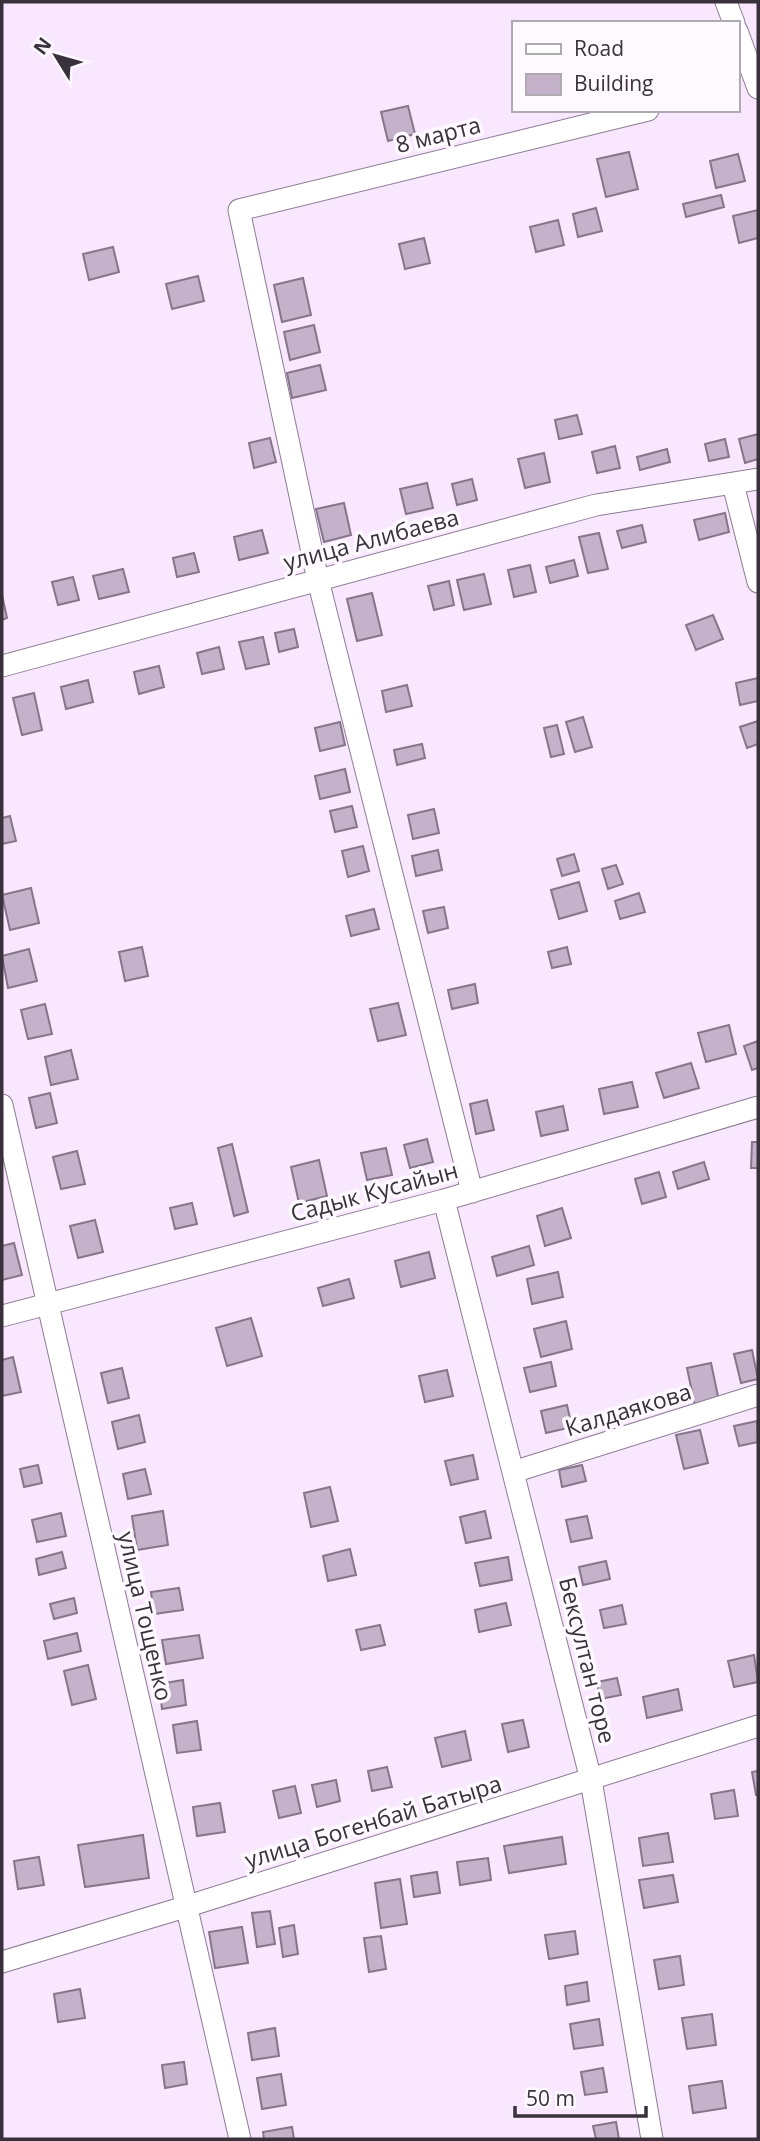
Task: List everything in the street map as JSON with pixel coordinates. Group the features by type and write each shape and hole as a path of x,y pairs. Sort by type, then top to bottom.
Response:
{"street":[{"path":"739,40 751,87"},
{"name":"8 марта","path":"318,580 239,210 640,112"},
{"name":"улица Алибаева","path":"2,666 596,505 758,479"},
{"path":"733,484 758,582"},
{"path":"318,580 472,1192"},
{"name":"улица Тощенко","path":"2,1105 240,2139"},
{"name":"Садык Кусайын","path":"2,1316 444,1200 758,1107"},
{"name":"Бексултан торе","path":"444,1200 591,1780 652,2139"},
{"name":"Калдаякова","path":"513,1472 758,1395"},
{"name":"улица Богенбай Батыра","path":"2,1962 758,1726"}],"building":[{"path":"408,106 415,134 388,141 381,112"},
{"path":"629,152 638,189 606,197 597,159"},
{"path":"738,154 745,181 716,188 710,161"},
{"path":"721,195 724,207 686,217 683,204"},
{"path":"596,208 602,231 578,237 573,214"},
{"path":"758,210 758,238 739,243 733,216"},
{"path":"558,220 564,245 536,252 530,227"},
{"path":"424,238 430,263 405,269 399,244"},
{"path":"113,247 119,272 89,280 83,254"},
{"path":"198,276 204,301 172,309 166,284"},
{"path":"303,278 311,315 282,322 274,285"},
{"path":"314,325 320,352 290,360 284,332"},
{"path":"320,365 326,390 292,398 287,373"},
{"path":"577,415 582,434 559,439 555,420"},
{"path":"758,434 758,459 745,463 739,439"},
{"path":"270,438 276,462 254,468 249,443"},
{"path":"725,439 729,457 709,461 705,444"},
{"path":"615,446 620,468 597,473 592,452"},
{"path":"667,449 670,462 640,470 637,457"},
{"path":"544,453 550,482 525,488 518,459"},
{"path":"472,479 477,500 457,505 452,484"},
{"path":"427,483 433,508 406,514 400,489"},
{"path":"344,503 351,535 324,542 316,509"},
{"path":"725,513 729,532 699,540 694,520"},
{"path":"642,525 646,542 622,548 617,531"},
{"path":"262,530 268,553 239,560 234,537"},
{"path":"599,533 608,569 588,573 579,537"},
{"path":"194,553 199,572 177,577 173,558"},
{"path":"574,560 578,576 550,583 546,567"},
{"path":"530,565 536,592 514,597 508,570"},
{"path":"123,569 129,592 99,599 93,576"},
{"path":"484,574 491,604 464,610 457,580"},
{"path":"73,577 79,600 58,605 52,582"},
{"path":"449,581 454,605 434,610 428,586"},
{"path":"372,593 382,635 357,641 347,599"},
{"path":"2,595 7,618 2,620"},
{"path":"713,615 723,639 696,650 686,625"},
{"path":"294,629 298,647 279,652 275,633"},
{"path":"263,637 269,664 246,669 239,642"},
{"path":"219,647 224,669 202,674 197,653"},
{"path":"159,666 164,687 139,694 134,672"},
{"path":"758,678 758,701 740,705 736,683"},
{"path":"88,680 93,702 66,709 61,687"},
{"path":"407,685 412,706 386,712 382,691"},
{"path":"34,693 42,730 22,735 13,698"},
{"path":"583,717 592,747 575,752 566,722"},
{"path":"758,721 758,744 747,748 740,727"},
{"path":"340,722 345,745 320,751 315,728"},
{"path":"557,725 564,754 551,757 544,728"},
{"path":"422,744 425,758 397,765 394,750"},
{"path":"345,769 350,792 320,799 315,776"},
{"path":"352,806 357,827 335,832 330,811"},
{"path":"434,809 439,833 413,839 408,815"},
{"path":"10,816 16,841 2,844 2,818"},
{"path":"363,846 369,871 348,877 342,851"},
{"path":"438,850 442,870 416,876 412,856"},
{"path":"574,854 579,871 562,876 557,859"},
{"path":"616,865 623,884 608,889 602,869"},
{"path":"579,882 587,911 559,919 551,890"},
{"path":"31,888 39,923 10,930 2,895"},
{"path":"639,893 645,912 620,919 615,901"},
{"path":"444,907 448,928 428,933 423,911"},
{"path":"374,909 379,929 351,936 346,916"},
{"path":"142,947 148,976 125,981 119,952"},
{"path":"567,947 571,964 552,968 548,952"},
{"path":"29,949 37,981 8,988 2,956"},
{"path":"475,984 478,1003 452,1009 448,990"},
{"path":"398,1003 406,1035 378,1041 370,1009"},
{"path":"45,1004 52,1034 28,1039 21,1010"},
{"path":"729,1025 736,1054 706,1062 698,1033"},
{"path":"758,1041 758,1068 752,1070 744,1046"},
{"path":"71,1050 78,1079 51,1085 45,1057"},
{"path":"691,1063 699,1088 664,1098 656,1073"},
{"path":"632,1082 638,1107 604,1114 599,1089"},
{"path":"50,1093 57,1123 36,1128 29,1098"},
{"path":"487,1100 494,1130 476,1134 470,1104"},
{"path":"563,1106 568,1130 541,1136 536,1112"},
{"path":"427,1139 433,1162 410,1168 404,1145"},
{"path":"752,1142 758,1142 758,1168 751,1168"},
{"path":"232,1144 248,1212 234,1216 218,1148"},
{"path":"386,1148 392,1175 367,1180 361,1153"},
{"path":"77,1151 85,1184 61,1189 53,1157"},
{"path":"319,1160 327,1196 299,1203 291,1167"},
{"path":"704,1162 709,1179 678,1189 673,1172"},
{"path":"659,1172 666,1197 642,1204 635,1179"},
{"path":"192,1203 197,1224 175,1229 170,1208"},
{"path":"562,1208 571,1238 545,1246 537,1216"},
{"path":"95,1220 103,1252 78,1258 70,1226"},
{"path":"14,1243 22,1275 2,1280 2,1246"},
{"path":"529,1246 534,1265 497,1276 492,1257"},
{"path":"429,1252 435,1278 401,1287 395,1261"},
{"path":"558,1272 563,1297 532,1304 527,1279"},
{"path":"349,1279 354,1298 323,1306 318,1288"},
{"path":"251,1318 262,1356 227,1366 216,1328"},
{"path":"566,1321 572,1349 541,1357 534,1329"},
{"path":"752,1350 758,1379 741,1383 734,1354"},
{"path":"13,1357 21,1392 2,1396 2,1360"},
{"path":"551,1362 556,1386 530,1392 524,1368"},
{"path":"711,1363 719,1401 695,1406 687,1368"},
{"path":"122,1368 129,1398 108,1403 101,1373"},
{"path":"447,1370 453,1396 425,1402 419,1376"},
{"path":"567,1405 572,1427 546,1433 541,1411"},
{"path":"139,1415 145,1442 118,1449 112,1422"},
{"path":"757,1421 758,1442 739,1446 734,1426"},
{"path":"700,1430 708,1463 684,1469 676,1435"},
{"path":"473,1455 478,1479 451,1485 445,1461"},
{"path":"38,1465 42,1483 24,1487 20,1469"},
{"path":"582,1465 586,1481 562,1487 559,1470"},
{"path":"145,1469 151,1494 128,1499 123,1474"},
{"path":"330,1487 338,1521 311,1527 304,1493"},
{"path":"163,1511 168,1545 137,1550 132,1516"},
{"path":"485,1511 491,1538 466,1543 460,1517"},
{"path":"61,1513 66,1536 37,1542 32,1520"},
{"path":"587,1516 592,1538 571,1542 566,1520"},
{"path":"350,1549 356,1575 328,1581 323,1556"},
{"path":"62,1552 66,1568 39,1575 36,1559"},
{"path":"508,1557 512,1580 480,1586 475,1563"},
{"path":"606,1561 610,1579 583,1585 579,1567"},
{"path":"179,1588 183,1610 154,1614 151,1592"},
{"path":"74,1598 77,1613 54,1619 50,1604"},
{"path":"506,1603 511,1625 479,1632 475,1610"},
{"path":"622,1605 626,1624 604,1628 600,1610"},
{"path":"380,1625 385,1645 361,1650 356,1630"},
{"path":"77,1633 81,1651 48,1659 44,1641"},
{"path":"199,1635 203,1658 166,1664 162,1640"},
{"path":"754,1655 758,1682 734,1687 728,1661"},
{"path":"88,1665 96,1699 72,1705 64,1671"},
{"path":"617,1678 621,1695 600,1699 597,1682"},
{"path":"183,1680 186,1705 162,1709 159,1684"},
{"path":"678,1689 682,1710 647,1718 643,1697"},
{"path":"523,1720 529,1747 508,1752 502,1724"},
{"path":"197,1721 201,1750 177,1753 173,1725"},
{"path":"465,1731 471,1760 442,1767 435,1738"},
{"path":"387,1767 392,1787 372,1791 368,1771"},
{"path":"758,1771 758,1795 756,1795 752,1772"},
{"path":"336,1780 340,1801 317,1807 312,1785"},
{"path":"295,1786 301,1813 279,1818 273,1791"},
{"path":"734,1790 738,1816 715,1819 711,1794"},
{"path":"220,1803 225,1832 197,1836 193,1807"},
{"path":"668,1833 673,1862 643,1866 639,1838"},
{"path":"143,1835 149,1878 85,1887 78,1845"},
{"path":"562,1837 566,1864 509,1873 504,1846"},
{"path":"39,1857 44,1885 18,1889 14,1861"},
{"path":"488,1858 491,1880 460,1885 457,1862"},
{"path":"437,1872 440,1893 414,1897 411,1876"},
{"path":"673,1875 678,1902 644,1908 639,1880"},
{"path":"400,1879 407,1924 381,1928 375,1883"},
{"path":"270,1911 275,1944 257,1947 252,1913"},
{"path":"294,1925 298,1954 283,1957 279,1928"},
{"path":"242,1927 248,1963 215,1968 209,1932"},
{"path":"575,1931 578,1954 549,1959 545,1935"},
{"path":"381,1936 386,1969 369,1972 364,1938"},
{"path":"680,1956 684,1985 659,1989 654,1960"},
{"path":"587,1982 589,2001 567,2005 565,1986"},
{"path":"80,1989 85,2018 58,2022 54,1994"},
{"path":"712,2014 716,2045 687,2049 682,2018"},
{"path":"599,2019 603,2045 574,2049 570,2024"},
{"path":"275,2028 279,2056 252,2060 248,2033"},
{"path":"184,2062 187,2084 165,2088 162,2065"},
{"path":"603,2068 607,2092 585,2095 581,2072"},
{"path":"281,2074 286,2105 262,2109 257,2078"},
{"path":"722,2081 726,2108 693,2113 689,2086"},
{"path":"616,2122 619,2139 596,2139 593,2126"},
{"path":"292,2127 294,2139 264,2139 263,2132"}]}
